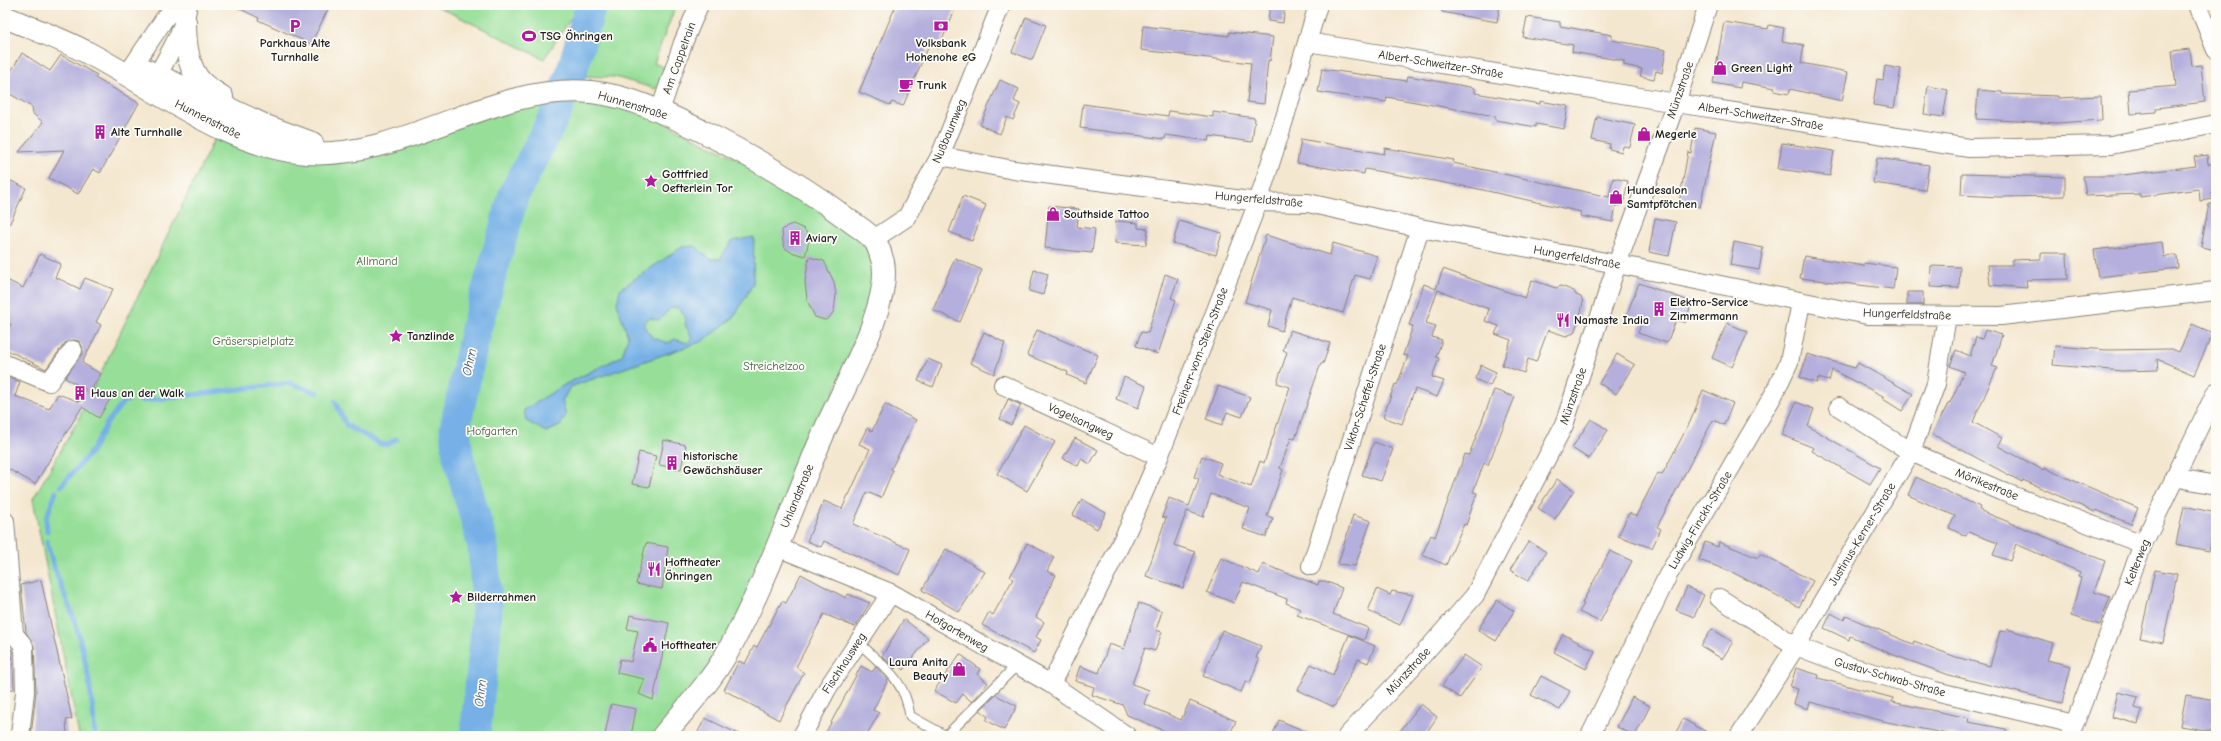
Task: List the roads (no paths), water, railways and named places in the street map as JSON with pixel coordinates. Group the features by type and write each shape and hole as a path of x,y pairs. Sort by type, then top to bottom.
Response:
{"main road":[{"path":"183,11 185,45 192,67 201,82 252,119"},
{"name":"Hunnenstraße","path":"5,17 131,70 154,82 308,142 342,152"},
{"name":"Hunnenstraße","path":"154,82 204,120 257,143 304,153 342,152 387,143 493,105 546,92 589,92 605,95 660,111 744,152 824,202 874,239"},
{"name":"Uhlandstraße","path":"663,736 702,690 726,656 777,546 822,436 872,327 883,285 884,267 874,239"}],"street":[{"name":"Am Cappelrain","path":"660,111 683,43 699,5"},
{"name":"Nußbaumweg","path":"874,239 907,217 940,156 1001,5"},
{"name":"Freiherr-vom-Stein-Straße","path":"1051,684 1128,529 1159,457 1258,202 1308,42 1318,5"},
{"name":"Münzstraße","path":"1347,736 1412,667 1475,595 1564,425 1617,264 1676,103 1708,5"},
{"path":"2198,5 2216,50"},
{"path":"131,70 165,18 183,11"},
{"path":"154,82 183,11"},
{"name":"Albert-Schweitzer-Straße","path":"1308,42 1676,103 1969,148 2111,144 2216,124"},
{"name":"Hungerfeldstraße","path":"940,156 1014,170 1258,202 1308,203 1420,228 1617,264 1801,303 1868,315 2001,316 2216,291"},
{"name":"Viktor-Scheffel-Straße","path":"1311,566 1420,228"},
{"name":"Ludwig-Finckh-Straße","path":"1590,736 1668,575 1774,394 1789,362 1801,303"},
{"name":"Justinus-Kerner-Straße","path":"1739,736 1796,646 1911,452 1936,384 1947,316"},
{"path":"5,364 49,382 73,350"},
{"name":"Vogelsangweg","path":"1003,384 1159,457"},
{"name":"Kelterweg","path":"2072,730 2143,544 2216,392"},
{"name":"Mörikestraße","path":"1839,407 1911,452 2006,493 2143,544"},
{"path":"2174,477 2216,485"},
{"path":"5,520 9,634 24,646 25,692 20,736"},
{"name":"Hofgartenweg","path":"777,546 891,592 1016,666 1051,684 1127,736"},
{"name":"Fischhausweg","path":"802,736 827,689 891,592"},
{"name":"Gustav-Schwab-Straße","path":"1719,598 1796,646 1846,665 2072,730"}],"lane":[{"path":"858,642 898,680 909,705 910,716 946,736 1016,666"}],"water":[{"path":"754,237 753,284 734,317 703,341 570,387 562,401 566,415 560,426 546,432 526,421 524,410 564,385 622,356 628,337 617,304 620,289 682,247 695,246 710,259 720,259 732,241","holes":["671,308 678,308 684,315 686,320 685,325 691,335 691,339 687,343 675,339 668,343 653,338 645,328 645,321 650,318 659,320"]}],"waterway":[{"name":"Ohrn","path":"475,736 487,606 483,546 458,456 455,428 476,329 514,194 554,117 571,74 591,5"},
{"path":"141,401 290,383 318,393"},
{"path":"61,486 91,452 107,423 124,401 128,401"},
{"path":"335,401 346,425 381,444 387,445 396,439"},
{"path":"47,531 46,519 56,492"},
{"path":"47,541 52,562 75,622 86,664 91,693 95,736"}],"place":[{"name":"Parkhaus Alte Turnhalle","path":"295,26"},
{"name":"Volksbank Hohenohe eG","path":"941,26"},
{"name":"TSG Öhringen","path":"529,36"},
{"name":"Green Light","path":"1720,68"},
{"name":"Trunk","path":"906,85"},
{"name":"Alte Turnhalle","path":"100,132"},
{"name":"Megerle","path":"1644,134"},
{"name":"Gottfried Oefterlein Tor","path":"651,181"},
{"name":"Hundesalon Samtpfötchen","path":"1616,197"},
{"name":"Southside Tattoo","path":"1053,214"},
{"name":"Aviary","path":"795,238"},
{"name":"Elektro-Service Zimmermann","path":"1659,309"},
{"name":"Namaste India","path":"1563,320"},
{"name":"Tanzlinde","path":"396,336"},
{"name":"Haus an der Walk","path":"80,393"},
{"name":"historische Gewächshäuser","path":"672,463"},
{"name":"Hoftheater Öhringen","path":"654,569"},
{"name":"Bilderrahmen","path":"456,597"},
{"name":"Hoftheater","path":"650,645"},
{"name":"Laura Anita Beauty","path":"959,669"}],"park label":[{"name":"Allmand","path":"377,261"},
{"name":"Gräserspielplatz","path":"253,341"},
{"name":"Streichelzoo","path":"774,366"},
{"name":"Hofgarten","path":"492,431"}]}
